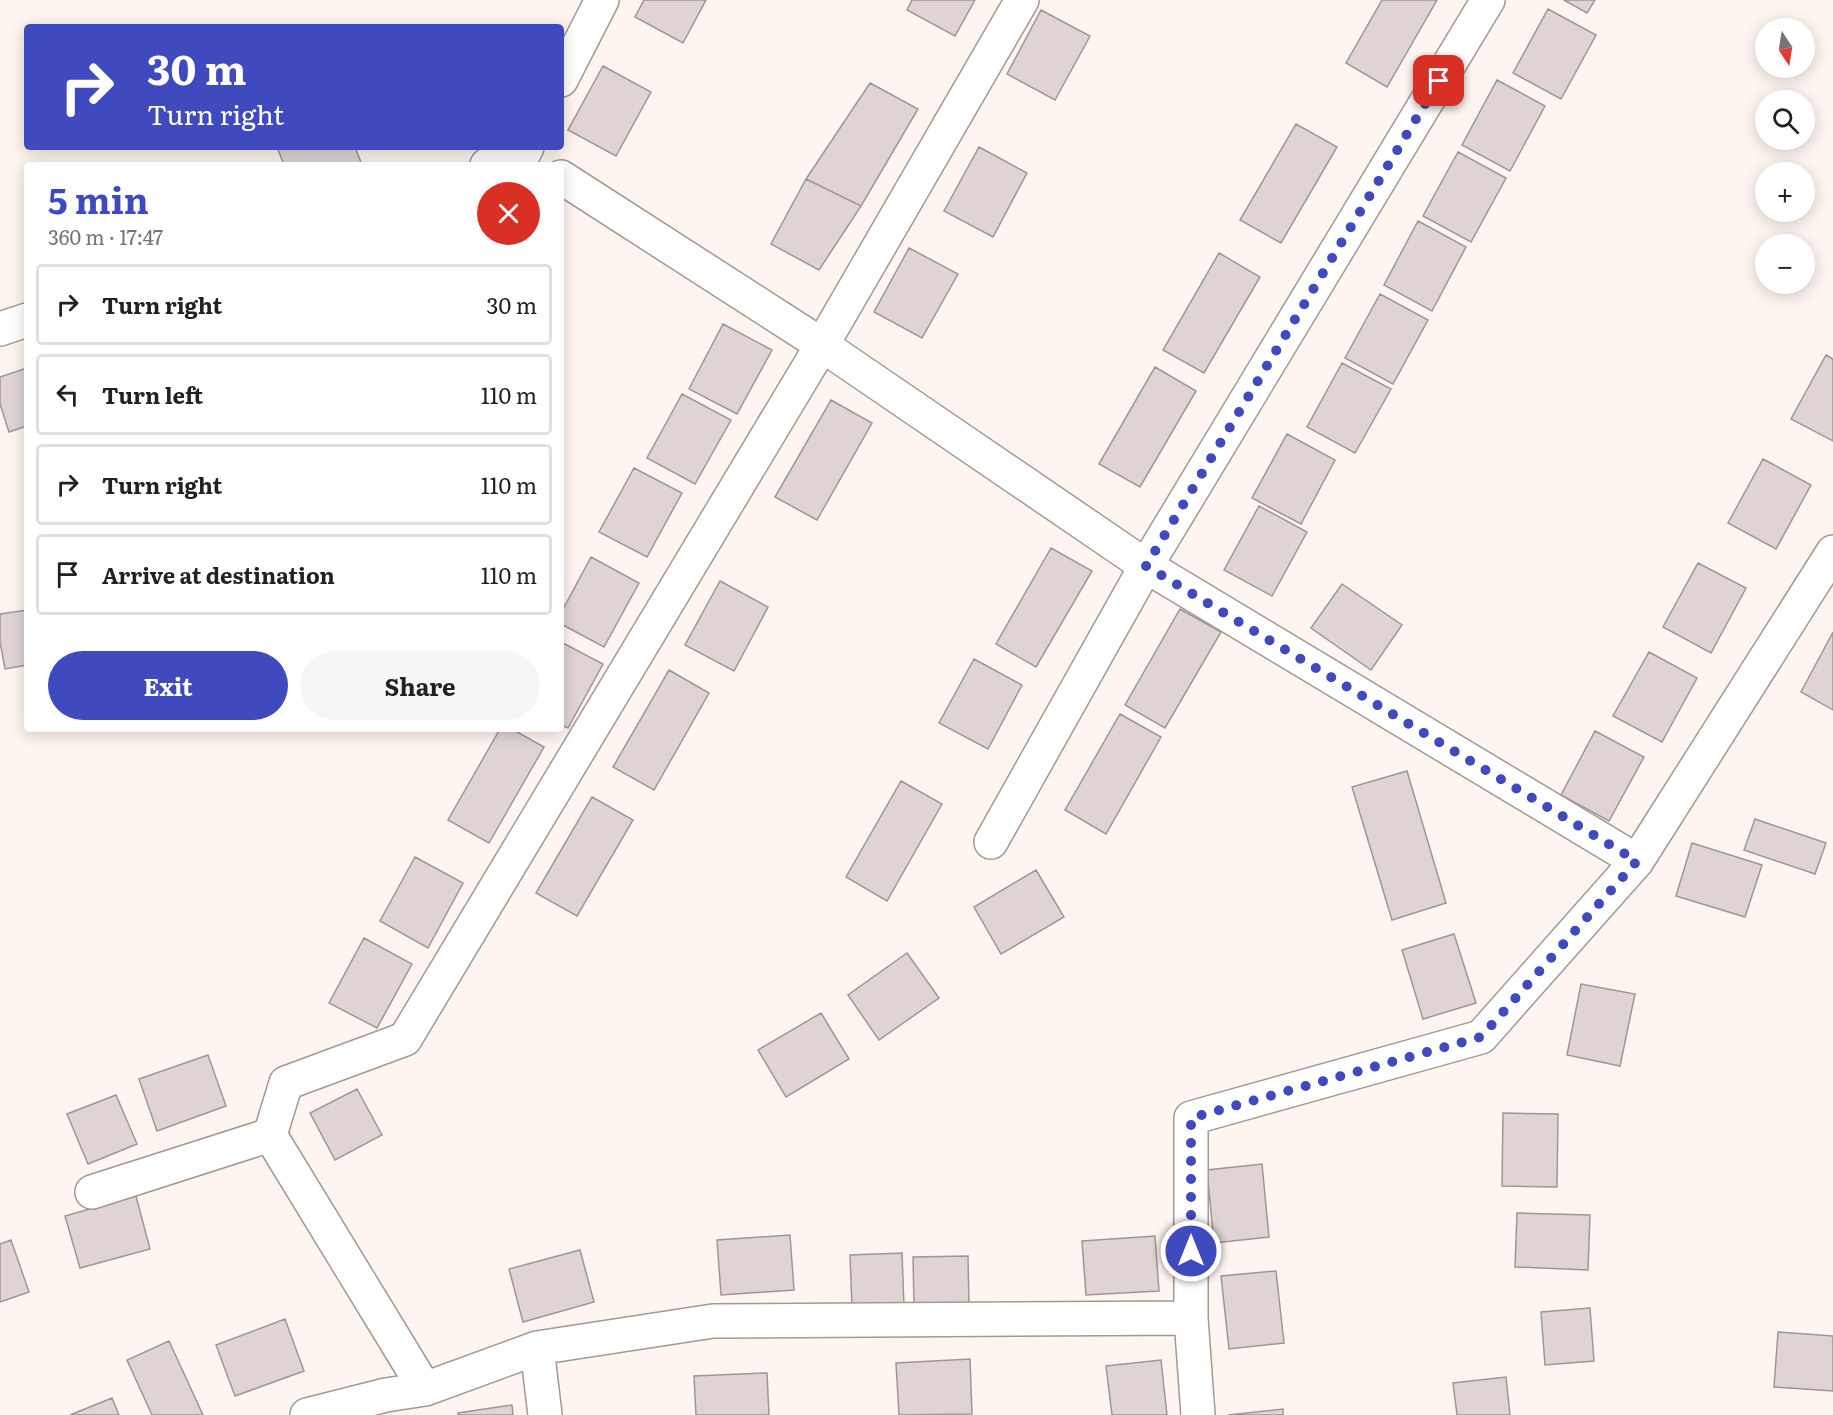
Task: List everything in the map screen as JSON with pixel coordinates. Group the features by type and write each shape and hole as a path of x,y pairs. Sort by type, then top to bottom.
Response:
{"street":[{"path":"564,74 602,0"},
{"path":"425,1389 270,1135 286,1083 405,1039 822,345 1022,0"},
{"path":"991,842 1146,566 1488,0"},
{"path":"501,162 531,155"},
{"path":"564,179 822,345 1146,566 1637,861"},
{"path":"0,329 24,321"},
{"path":"1198,1415 1191,1318 1191,1118 1481,1037 1637,861 1833,552"},
{"path":"92,1192 270,1135"},
{"path":"307,1415 386,1395 425,1389 537,1348 713,1321 1191,1318"},
{"path":"537,1348 545,1415"}],"building":[{"path":"644,0 706,0 683,43 635,17"},
{"path":"912,0 975,0 955,36 907,10"},
{"path":"1382,0 1437,0 1387,87 1346,63"},
{"path":"1564,0 1595,0 1587,13"},
{"path":"1548,9 1596,35 1561,99 1513,73"},
{"path":"1041,10 1090,36 1055,100 1007,74"},
{"path":"603,66 651,92 616,156 568,130"},
{"path":"1497,80 1545,106 1510,171 1462,145"},
{"path":"870,83 918,109 861,206 806,179"},
{"path":"1296,124 1337,147 1281,243 1240,220"},
{"path":"979,147 1027,173 993,237 944,211"},
{"path":"278,150 356,150 361,162 283,162"},
{"path":"1458,152 1506,178 1471,242 1423,216"},
{"path":"806,179 861,206 819,270 771,244"},
{"path":"1418,221 1466,247 1432,311 1384,285"},
{"path":"909,248 958,274 922,338 874,312"},
{"path":"1219,253 1260,277 1204,373 1163,350"},
{"path":"1380,294 1428,320 1393,384 1345,358"},
{"path":"723,324 772,350 737,414 689,389"},
{"path":"1826,355 1833,359 1833,441 1791,419"},
{"path":"1342,363 1391,389 1355,453 1307,427"},
{"path":"1155,367 1196,391 1140,487 1099,464"},
{"path":"24,369 24,427 9,432 0,404 0,377"},
{"path":"682,394 731,420 695,484 647,458"},
{"path":"831,400 872,423 817,520 775,497"},
{"path":"1287,434 1335,460 1301,524 1252,498"},
{"path":"1763,459 1811,485 1776,549 1728,523"},
{"path":"634,468 682,493 647,557 599,532"},
{"path":"1259,506 1307,532 1272,596 1224,570"},
{"path":"1051,548 1092,571 1036,667 996,644"},
{"path":"591,557 639,583 604,647 564,626 564,607"},
{"path":"1698,563 1746,588 1711,653 1663,627"},
{"path":"720,581 768,607 734,671 685,645"},
{"path":"1342,584 1402,625 1371,670 1311,628"},
{"path":"1180,609 1221,632 1165,728 1125,705"},
{"path":"24,610 24,666 5,669 0,642 0,614"},
{"path":"1833,632 1833,710 1801,692"},
{"path":"564,644 603,664 568,728 564,726"},
{"path":"1649,652 1697,678 1662,742 1613,716"},
{"path":"974,659 1022,685 988,749 939,723"},
{"path":"669,670 709,693 654,790 613,767"},
{"path":"1120,714 1161,737 1106,834 1065,810"},
{"path":"1595,731 1644,757 1609,821 1561,795"},
{"path":"498,732 517,732 544,747 489,843 448,820"},
{"path":"1407,771 1446,903 1392,920 1352,787"},
{"path":"901,781 942,804 887,901 846,877"},
{"path":"592,797 633,820 577,916 536,893"},
{"path":"1755,819 1826,843 1815,874 1744,850"},
{"path":"1692,843 1762,865 1745,917 1676,896"},
{"path":"415,857 463,883 428,948 380,921"},
{"path":"1036,870 1064,917 1001,954 974,907"},
{"path":"1454,934 1476,1003 1423,1019 1402,950"},
{"path":"364,938 412,964 377,1028 329,1003"},
{"path":"907,953 939,998 879,1040 848,995"},
{"path":"1581,984 1635,994 1620,1066 1567,1055"},
{"path":"821,1013 849,1059 786,1097 758,1050"},
{"path":"208,1055 226,1106 157,1131 139,1079"},
{"path":"357,1089 382,1135 335,1160 310,1113"},
{"path":"116,1095 137,1144 88,1164 67,1114"},
{"path":"1503,1113 1558,1114 1557,1187 1502,1186"},
{"path":"1262,1164 1269,1237 1214,1243 1207,1170"},
{"path":"136,1196 150,1249 80,1268 65,1216"},
{"path":"1517,1213 1590,1215 1588,1270 1515,1267"},
{"path":"790,1235 794,1290 721,1295 717,1240"},
{"path":"1155,1236 1159,1291 1086,1295 1082,1241"},
{"path":"11,1240 29,1292 0,1302 0,1244"},
{"path":"580,1250 594,1302 523,1322 509,1269"},
{"path":"902,1253 904,1307 852,1308 850,1255"},
{"path":"968,1256 969,1304 914,1306 913,1257"},
{"path":"1276,1271 1284,1343 1229,1349 1221,1276"},
{"path":"1590,1308 1594,1361 1545,1365 1541,1312"},
{"path":"285,1319 304,1371 235,1396 216,1345"},
{"path":"1778,1332 1833,1336 1833,1391 1774,1387"},
{"path":"169,1341 203,1415 152,1415 127,1360"},
{"path":"970,1359 972,1414 899,1415 896,1363"},
{"path":"1161,1360 1167,1415 1112,1415 1106,1366"},
{"path":"767,1373 769,1415 696,1415 694,1376"},
{"path":"1506,1377 1510,1415 1457,1415 1453,1383"},
{"path":"112,1398 119,1415 70,1415"},
{"path":"512,1405 513,1415 458,1415 458,1413"},
{"path":"1283,1409 1283,1415 1228,1415"}],"route":[{"path":"1191,1251 1191,1118 1481,1037 1637,861 1146,566 1439,81"}]}
